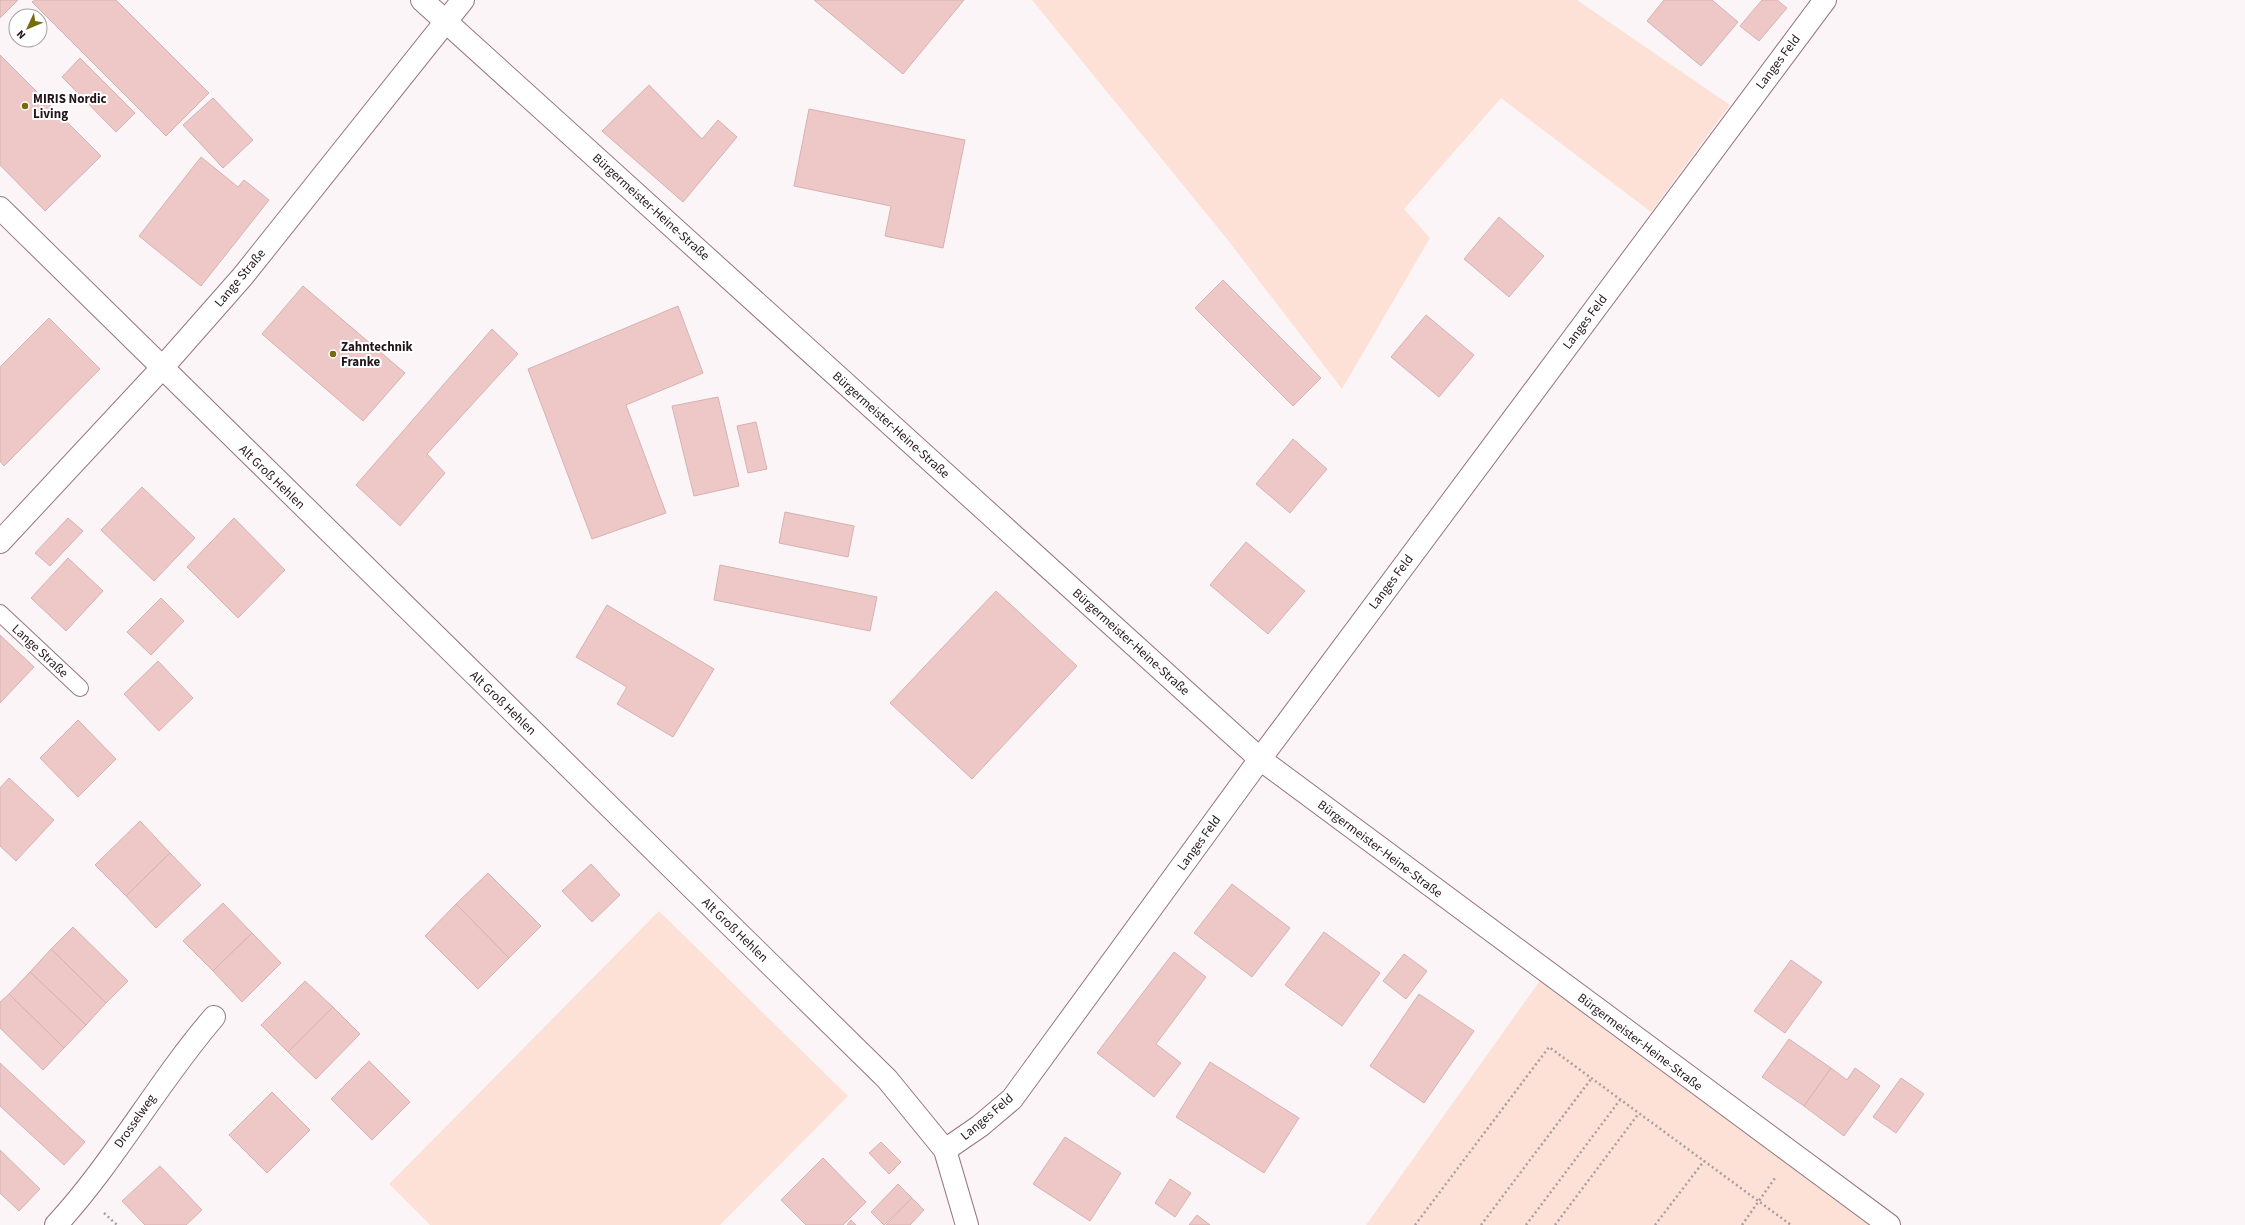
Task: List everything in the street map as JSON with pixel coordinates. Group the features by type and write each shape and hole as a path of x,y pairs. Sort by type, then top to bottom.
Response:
{"street":[{"name":"Bürgermeister-Heine-Straße","path":"422,0 1260,759 1889,1225"},
{"name":"Lange Straße","path":"0,542 162,368 243,276 463,0"},
{"name":"Langes Feld","path":"945,1150 980,1126 1012,1098 1260,759 1825,0"},
{"name":"Alt Groß Hehlen","path":"0,208 887,1079 945,1150 967,1225"},
{"name":"Drosselweg","path":"56,1225 84,1195 188,1048 214,1017"}],"lane":[{"name":"Lange Straße","path":"0,613 80,688"}],"path":[{"path":"1415,1225 1549,1047 1791,1225"},
{"path":"1481,1225 1592,1078"},
{"path":"1526,1225 1620,1100"},
{"path":"1555,1225 1639,1113"},
{"path":"1742,1225 1759,1202 1790,1153"},
{"path":"1655,1225 1704,1161"}],"shaded area":[{"path":"1032,0 1577,0 1730,105 1651,212 1501,98 1404,209 1430,238 1342,389 1227,239"},
{"path":"659,911 848,1096 720,1225 430,1225 389,1184"},
{"path":"1546,972 1887,1225 1366,1225"}],"building":[{"path":"0,0 18,0 10,8 8,8 8,10 0,18"},
{"path":"35,0 116,0 209,93 166,136 48,18 48,8 38,8 32,2"},
{"path":"814,0 964,0 903,74"},
{"path":"1664,0 1712,0 1738,22 1701,66 1647,21"},
{"path":"1762,0 1777,0 1787,8 1759,41 1740,26"},
{"name":"MIRIS Nordic Living","path":"0,55 101,156 45,211 0,165"},
{"path":"80,58 135,113 116,132 62,77"},
{"path":"649,85 702,139 718,120 737,137 683,202 602,131"},
{"path":"213,98 253,140 223,168 183,125"},
{"path":"809,109 965,140 943,248 885,236 891,206 794,186"},
{"path":"201,157 238,187 244,180 269,200 201,286 139,236"},
{"path":"1499,217 1544,256 1509,297 1464,259"},
{"path":"1223,280 1321,378 1293,406 1195,308"},
{"name":"Zahntechnik Franke","path":"303,286 405,373 363,421 262,334"},
{"path":"678,306 703,373 626,405 666,513 592,539 528,369"},
{"path":"1426,315 1474,355 1439,397 1391,357"},
{"path":"49,318 100,369 4,466 0,461 0,367"},
{"path":"492,329 518,354 427,454 445,473 400,526 356,485"},
{"path":"718,397 739,486 694,496 672,406"},
{"path":"756,422 767,469 748,473 737,426"},
{"path":"1293,439 1327,469 1290,513 1256,484"},
{"path":"142,487 195,538 154,581 101,530"},
{"path":"785,512 854,526 848,557 779,543"},
{"path":"68,518 83,531 50,566 35,553"},
{"path":"234,518 285,570 238,618 187,567"},
{"path":"1246,542 1305,591 1268,634 1210,585"},
{"path":"68,558 103,591 66,631 31,598"},
{"path":"720,565 877,597 870,631 714,600"},
{"path":"996,591 1077,666 972,779 890,703"},
{"path":"161,598 184,621 151,655 127,632"},
{"path":"607,605 714,669 673,737 617,704 627,687 576,657"},
{"path":"0,635 34,667 0,703"},
{"path":"158,661 193,698 159,731 124,694"},
{"path":"78,720 116,759 78,797 40,758"},
{"path":"9,778 54,820 16,861 0,846 0,788"},
{"path":"140,821 170,853 126,896 95,865"},
{"path":"170,853 201,885 156,928 126,896"},
{"path":"591,864 620,895 592,922 562,891"},
{"path":"488,873 541,926 509,958 456,904"},
{"path":"1232,884 1290,928 1252,977 1194,933"},
{"path":"223,903 252,933 213,971 183,941"},
{"path":"456,904 509,958 478,989 425,936"},
{"path":"73,927 128,981 106,1003 51,949"},
{"path":"1324,932 1380,973 1342,1026 1285,985"},
{"path":"252,933 281,963 242,1002 213,971"},
{"path":"51,949 106,1003 86,1025 30,972"},
{"path":"1174,952 1206,977 1156,1044 1181,1063 1154,1097 1097,1053"},
{"path":"1404,954 1427,971 1406,999 1383,981"},
{"path":"1791,960 1822,982 1785,1033 1754,1011"},
{"path":"30,972 86,1025 64,1048 9,994"},
{"path":"305,981 333,1007 288,1052 261,1025"},
{"path":"9,994 64,1048 43,1070 0,1028 0,1002"},
{"path":"1419,994 1474,1031 1424,1103 1370,1066"},
{"path":"333,1007 360,1034 316,1079 288,1052"},
{"path":"1789,1039 1831,1068 1804,1106 1762,1077"},
{"path":"369,1061 410,1102 372,1140 331,1099"},
{"path":"1210,1062 1299,1118 1264,1173 1176,1117"},
{"path":"0,1063 85,1142 64,1165 0,1106"},
{"path":"1831,1068 1847,1080 1855,1068 1880,1086 1844,1136 1804,1106"},
{"path":"1901,1078 1924,1094 1896,1133 1873,1117"},
{"path":"272,1092 310,1130 267,1173 229,1135"},
{"path":"1065,1137 1121,1173 1090,1221 1033,1184"},
{"path":"881,1142 901,1162 889,1174 869,1153"},
{"path":"0,1150 40,1189 19,1211 0,1193"},
{"path":"823,1158 866,1202 843,1225 806,1225 781,1200"},
{"path":"160,1166 202,1210 186,1225 145,1225 122,1201"},
{"path":"1170,1179 1191,1193 1175,1217 1155,1203"},
{"path":"898,1184 912,1198 884,1225 871,1212"},
{"path":"912,1198 924,1210 910,1225 886,1225"},
{"path":"1197,1215 1210,1225 1189,1225"},
{"path":"851,1220 856,1225 847,1225"}],"place":[{"name":"MIRIS Nordic Living","path":"25,106"},
{"name":"Zahntechnik Franke","path":"333,354"}]}
